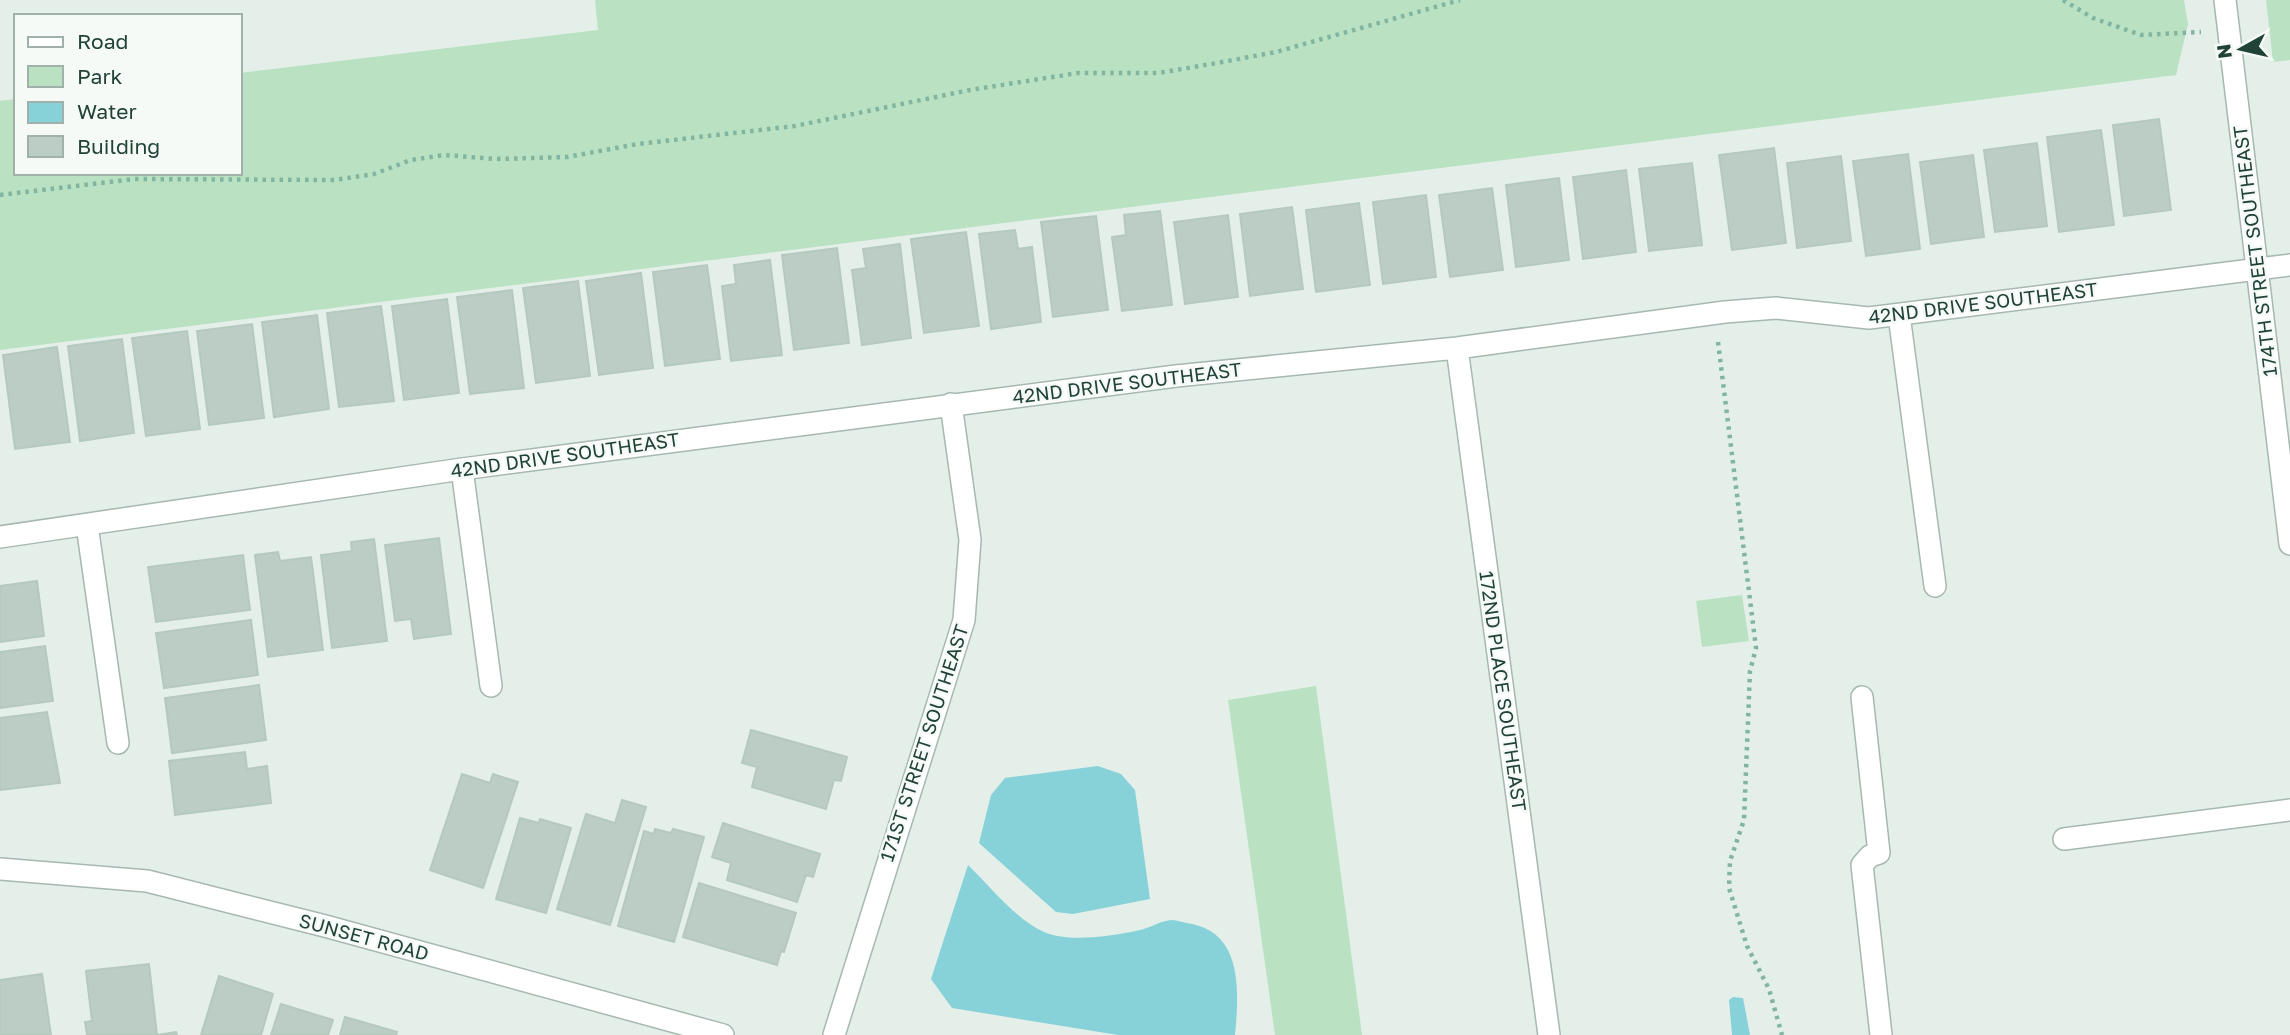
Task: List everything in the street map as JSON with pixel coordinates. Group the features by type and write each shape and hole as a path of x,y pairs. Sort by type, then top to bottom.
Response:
{"street":[{"name":"174TH STREET SOUTHEAST","path":"2225,0 2290,544"},
{"name":"42ND DRIVE SOUTHEAST","path":"0,537 462,469 1176,376 1457,348 1776,308 1869,318 2290,265"},
{"path":"1899,315 1935,586"},
{"name":"172ND PLACE SOUTHEAST","path":"1457,348 1549,1035"},
{"name":"171ST STREET SOUTHEAST","path":"834,1035 964,620 970,540 951,404"},
{"path":"462,469 491,686"},
{"path":"87,525 118,743"},
{"path":"1861,697 1879,853 1870,856 1862,865 1881,1035"},
{"path":"2064,839 2290,810"},
{"name":"SUNSET ROAD","path":"0,869 147,881 326,926 723,1035"}],"path":[{"path":"0,195 134,179 334,180 374,174 411,160 444,155 496,159 566,157 638,144 796,126 970,90 1078,73 1158,72 1217,63 1276,52 1460,0"},
{"path":"2063,0 2093,18 2141,35 2228,30"},
{"path":"1715,314 1756,648 1750,671 1744,820 1730,861 1729,888 1747,946 1769,989 1782,1035"}],"green space":[{"path":"595,0 2184,0 2188,24 2176,75 0,350 0,101 14,99 14,175 242,175 242,73 598,30"},
{"path":"2266,0 2290,0 2290,60 2273,62"},
{"path":"1742,595 1749,641 1702,647 1696,601"},
{"path":"1316,686 1362,1035 1275,1035 1228,700"}],"water":[{"path":"1098,766 1121,774 1135,790 1150,899 1073,914 1056,912 979,843 991,795 1005,778"},
{"path":"968,865 1023,919 1054,935 1079,938 1105,936 1140,930 1171,920 1209,930 1221,940 1234,967 1237,984 1235,1035 1118,1035 952,1008 931,979"},
{"path":"1733,997 1743,998 1750,1035 1732,1035 1729,1000"}],"building":[{"path":"2159,119 2171,210 2124,216 2113,125"},
{"path":"2101,130 2114,225 2059,232 2047,137"},
{"path":"2037,143 2047,226 1995,232 1984,150"},
{"path":"1774,148 1786,243 1732,250 1719,155"},
{"path":"1908,154 1920,249 1866,256 1853,161"},
{"path":"1973,155 1984,237 1931,244 1920,162"},
{"path":"1841,156 1851,241 1797,248 1787,163"},
{"path":"1692,163 1702,245 1649,251 1639,169"},
{"path":"1626,170 1636,252 1583,259 1573,177"},
{"path":"1559,178 1569,260 1516,267 1506,185"},
{"path":"1492,188 1503,270 1450,277 1439,195"},
{"path":"1426,195 1436,277 1383,284 1373,202"},
{"path":"1359,203 1370,285 1316,292 1306,210"},
{"path":"1292,207 1303,289 1250,296 1240,214"},
{"path":"1160,211 1172,305 1122,311 1112,237 1126,235 1124,215"},
{"path":"1228,215 1238,297 1185,304 1174,222"},
{"path":"1096,216 1108,310 1053,317 1041,222"},
{"path":"1015,230 1018,249 1032,247 1041,322 991,329 979,234"},
{"path":"966,232 979,326 924,333 911,239"},
{"path":"900,244 911,338 862,345 852,270 866,268 863,249"},
{"path":"837,248 849,343 794,350 782,255"},
{"path":"770,260 782,355 731,361 722,286 736,284 734,265"},
{"path":"707,265 720,359 665,366 653,272"},
{"path":"641,273 653,368 599,375 586,281"},
{"path":"578,281 590,376 536,383 523,288"},
{"path":"512,290 524,388 470,394 457,297"},
{"path":"447,299 459,393 404,400 392,306"},
{"path":"381,306 394,401 339,407 327,313"},
{"path":"317,315 329,409 274,417 262,322"},
{"path":"252,324 264,418 209,425 197,331"},
{"path":"187,331 200,429 146,436 132,338"},
{"path":"122,339 134,433 80,441 68,346"},
{"path":"57,347 70,442 15,449 3,355"},
{"path":"439,538 451,634 414,639 411,619 395,621 385,545"},
{"path":"374,539 387,641 332,648 321,555 352,551 351,542"},
{"path":"278,552 280,561 311,557 323,650 268,657 255,555"},
{"path":"243,555 250,610 156,622 148,567"},
{"path":"37,581 44,636 0,642 0,586"},
{"path":"251,620 258,675 164,688 156,633"},
{"path":"45,646 53,701 0,708 0,652"},
{"path":"259,685 266,740 172,753 165,698"},
{"path":"47,712 60,783 0,790 0,718"},
{"path":"751,730 847,757 841,781 834,780 826,809 752,787 757,767 742,763"},
{"path":"245,752 247,769 267,766 271,803 175,815 169,761"},
{"path":"462,774 490,783 493,774 518,782 483,888 430,870"},
{"path":"622,800 646,807 610,925 557,909 586,814 615,823"},
{"path":"520,818 539,823 540,819 571,828 546,913 496,899"},
{"path":"723,823 820,854 813,877 806,875 797,902 727,880 731,863 712,857"},
{"path":"655,829 671,833 673,829 704,837 674,942 618,926 644,831 654,834"},
{"path":"699,883 796,913 784,952 781,951 777,965 683,937"},
{"path":"149,964 157,1035 87,1035 85,1022 92,1021 86,971"},
{"path":"42,974 51,1035 0,1035 0,980"},
{"path":"219,976 273,994 261,1035 201,1035"},
{"path":"281,1004 333,1020 328,1035 271,1035"},
{"path":"345,1017 397,1032 396,1035 340,1035"}]}
